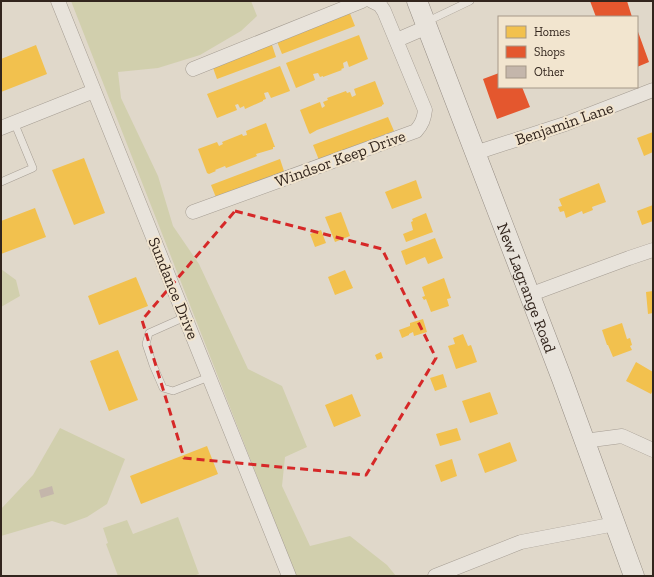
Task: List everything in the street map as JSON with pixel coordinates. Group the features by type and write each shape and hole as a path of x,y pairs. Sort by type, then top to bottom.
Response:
{"main road":[{"name":"New Lagrange Road","path":"417,1 634,576"}],"street":[{"name":"Sundance Drive","path":"58,1 289,576"},
{"path":"193,69 362,1"},
{"name":"Windsor Keep Drive","path":"193,212 416,131 424,118 424,110 384,11 380,5 372,1"},
{"path":"397,40 426,25"},
{"name":"Benjamin Lane","path":"475,153 565,124 653,90"},
{"path":"7,125 94,91"},
{"path":"529,295 653,250"},
{"path":"584,441 622,436 653,450"},
{"path":"435,576 521,542 615,524"}],"lane":[{"path":"426,25 470,1"},
{"path":"1,182 33,168 7,125"},
{"path":"185,317 149,333 146,344 153,365 163,388 173,390 209,377"}],"highlighted area":[{"path":"235,211 382,249 436,358 366,475 184,458 142,320"}],"shaded area":[{"path":"71,1 251,1 257,16 241,31 200,55 158,68 118,72 121,98 158,176 173,226 199,264 248,369 282,386 307,447 285,457 282,486 310,546 350,536 387,565 396,576 296,576"},
{"path":"1,269 16,280 20,296 1,307"},
{"path":"60,428 125,459 107,504 87,517 65,525 52,521 1,536 1,509 33,475"},
{"path":"178,517 199,574 193,576 118,576 106,544 108,543 103,528 127,520 133,534"}],"building: Homes":[{"path":"349,11 355,26 282,54 276,39"},
{"path":"359,35 368,59 349,67 347,61 343,63 344,68 341,69 342,70 323,77 320,77 318,73 313,74 315,80 296,88 286,63"},
{"path":"271,42 276,57 217,79 212,65"},
{"path":"36,45 47,74 1,92 1,59"},
{"path":"280,66 290,91 271,98 268,92 264,93 266,99 263,101 245,109 244,106 240,108 238,104 235,105 237,110 217,118 207,94"},
{"path":"375,81 384,104 382,106 310,134 309,133 300,110 320,102 322,108 325,106 323,102 328,100 327,98 346,91 347,93 350,92 352,97 356,95 354,89"},
{"path":"388,117 394,131 319,160 313,145"},
{"path":"266,123 275,147 273,147 273,149 256,154 257,156 226,168 225,166 209,174 207,173 198,149 217,142 219,146 223,144 222,142 242,134 243,136 247,135 246,131"},
{"path":"653,132 653,152 644,156 637,138"},
{"path":"84,158 105,213 74,225 52,170"},
{"path":"280,159 285,174 217,200 211,185"},
{"path":"416,180 422,198 392,209 385,192"},
{"path":"599,183 606,202 592,207 593,210 583,214 582,211 566,218 564,211 560,212 558,207 562,206 559,199"},
{"path":"653,205 653,221 642,225 637,211"},
{"path":"35,208 46,237 1,254 1,221"},
{"path":"341,212 350,236 335,242 325,217"},
{"path":"426,213 433,232 406,242 403,234 413,230 411,222 413,221 412,219"},
{"path":"321,230 326,243 315,247 310,234"},
{"path":"435,238 443,258 428,264 425,257 406,265 401,251"},
{"path":"345,270 353,288 335,295 328,277"},
{"path":"136,277 148,306 99,325 88,296"},
{"path":"444,278 451,298 447,299 449,306 431,312 426,299 424,300 422,297 425,296 422,287"},
{"path":"653,291 653,313 648,314 646,292"},
{"path":"423,319 427,332 414,336 413,332 402,338 399,330 410,326 410,323"},
{"path":"622,323 627,339 630,338 632,345 630,346 632,350 613,357 602,330"},
{"path":"463,334 468,346 471,345 477,362 456,369 448,346 455,344 453,338"},
{"path":"118,350 138,400 109,411 90,361"},
{"path":"381,352 383,358 377,360 375,355"},
{"path":"636,362 653,372 653,390 651,394 626,381"},
{"path":"443,374 447,387 435,391 430,378"},
{"path":"490,392 498,414 470,423 462,401"},
{"path":"352,394 361,416 334,427 325,405"},
{"path":"457,428 461,440 440,446 436,434"},
{"path":"510,442 517,461 485,473 478,454"},
{"path":"207,446 218,474 141,504 130,476"},
{"path":"452,459 457,476 441,482 435,465"}],"building: Shops":[{"path":"590,1 627,1 632,16 596,16"},
{"path":"638,32 649,62 638,67"},
{"path":"498,73 498,88 522,88 530,107 497,119 483,79"}],"building: Other":[{"path":"52,486 54,494 41,498 39,490"}]}
